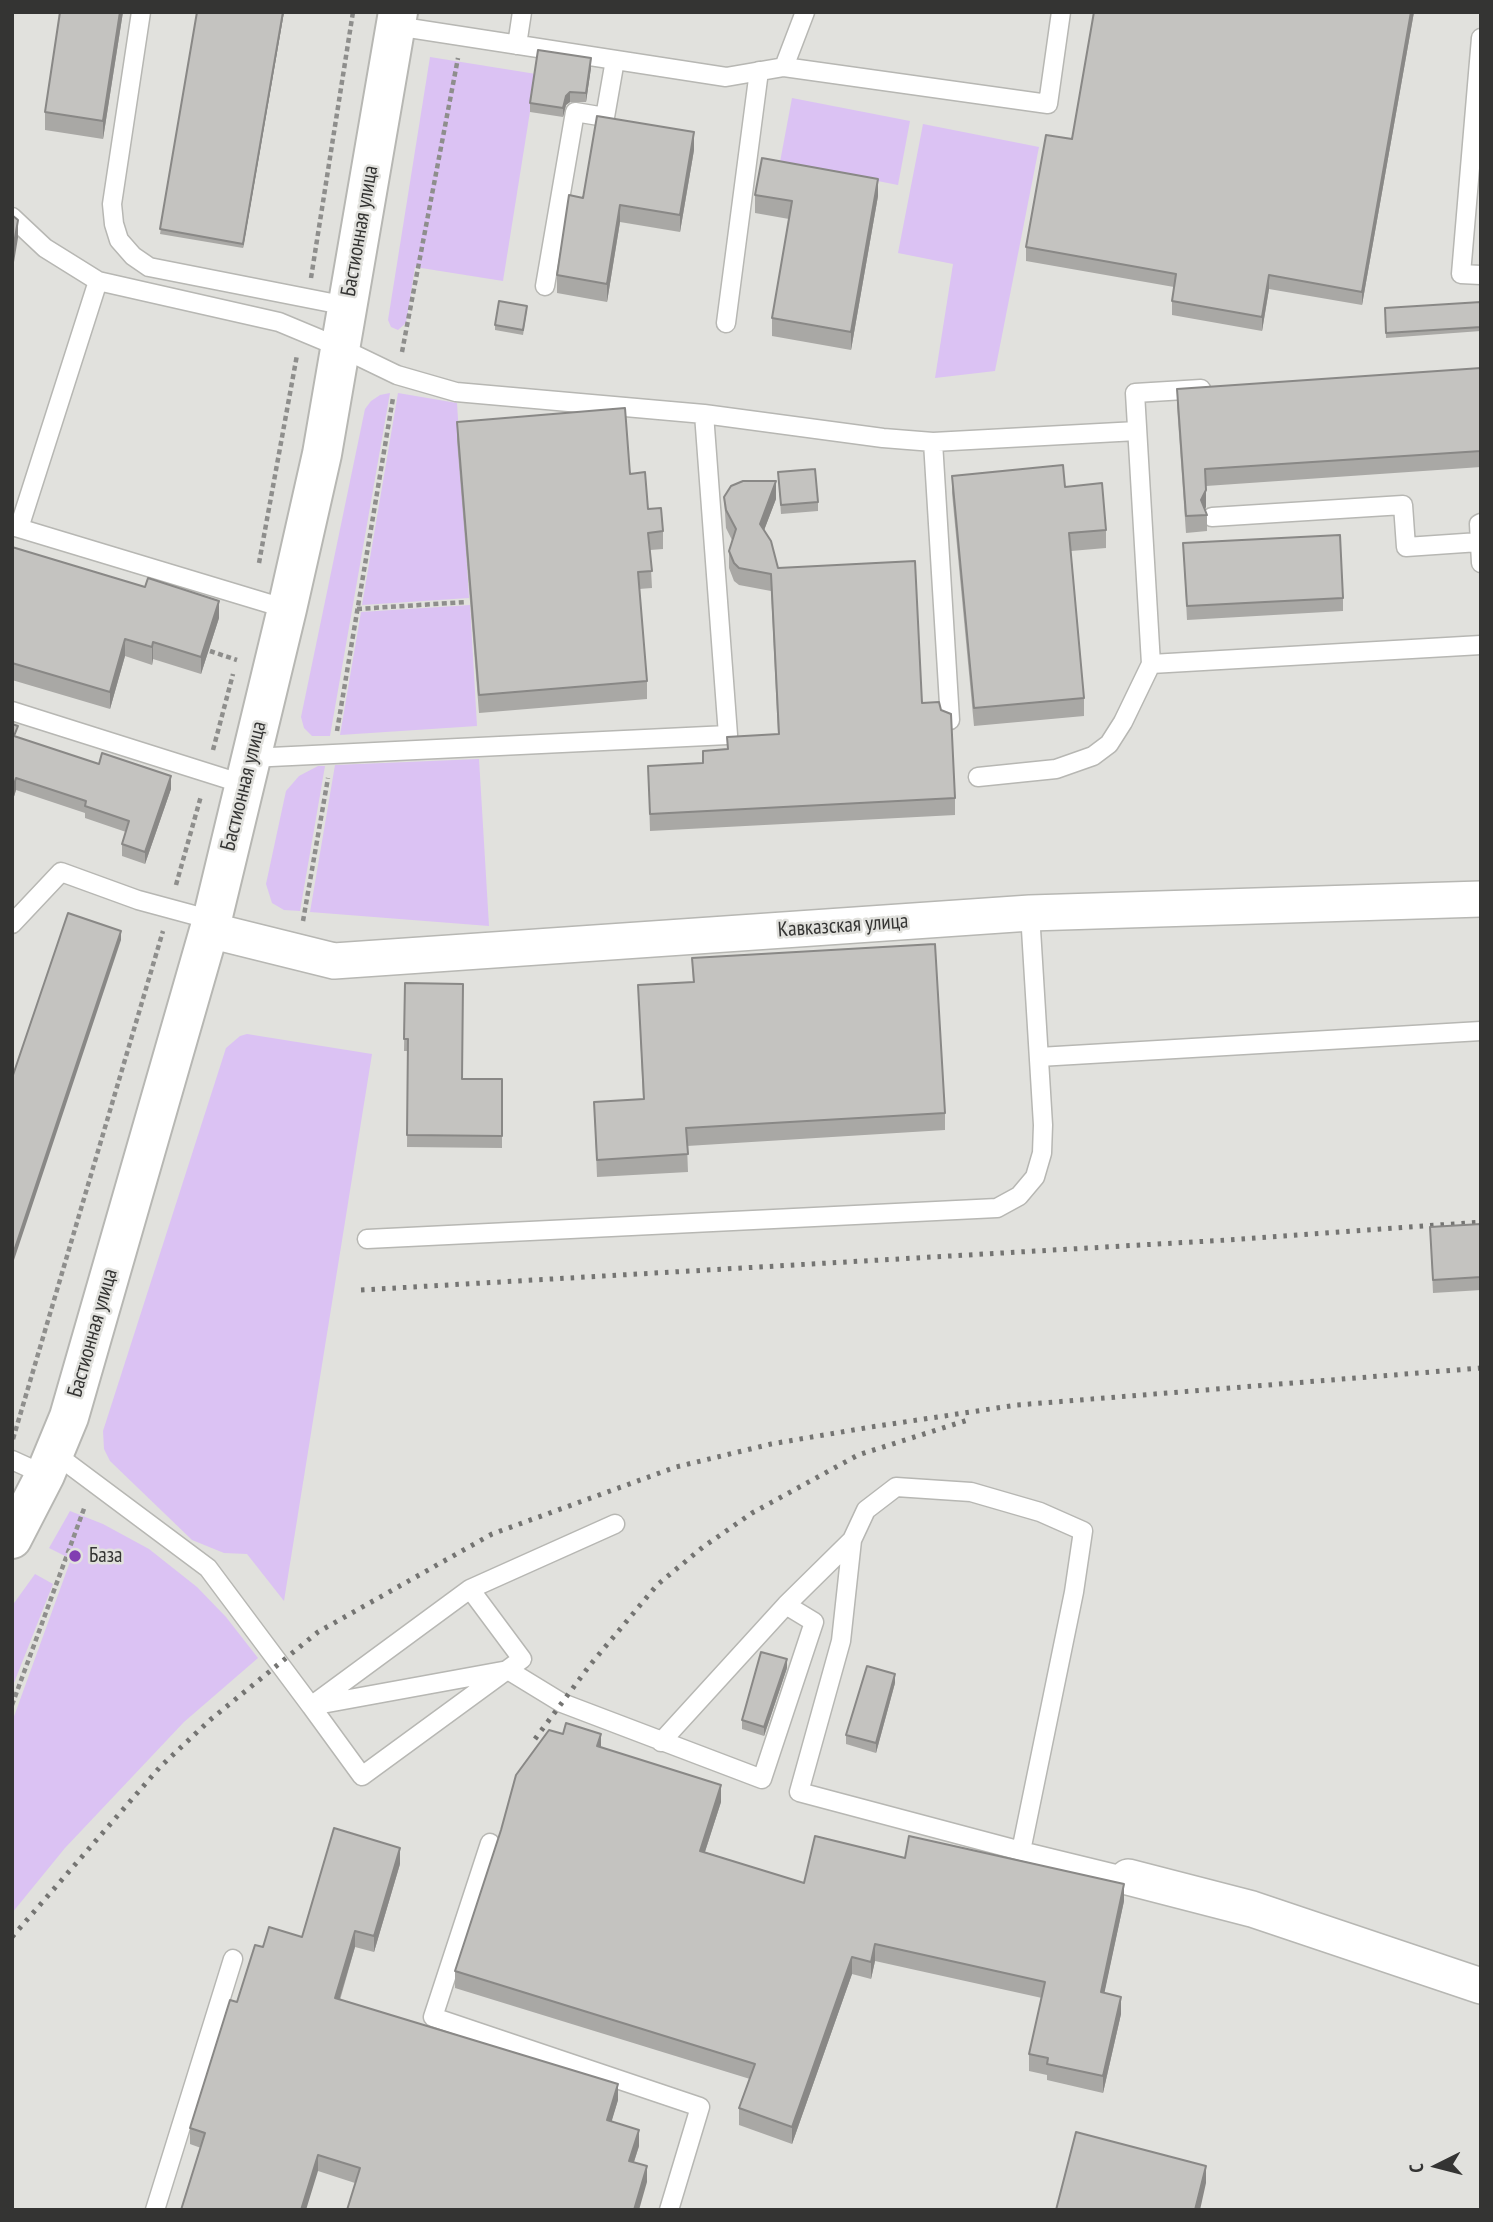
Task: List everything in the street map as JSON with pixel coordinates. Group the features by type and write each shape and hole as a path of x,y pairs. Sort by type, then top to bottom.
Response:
{"main road":[{"name":"Бастионная улица","path":"12,1539 37,1463 69,1417 210,925 247,771 270,604 322,454 397,19"}],"street":[{"name":"Кавказская улица","path":"210,925 334,961 1030,913 1481,899"},
{"path":"1128,1877 1252,1909 1481,1986"}],"lane":[{"path":"141,12 112,204 119,240 133,256 149,267 347,306"},
{"path":"517,45 522,12"},
{"path":"784,66 805,12"},
{"path":"397,19 462,37 726,77 784,66 1048,104 1061,12"},
{"path":"1481,38 1478,113 1461,274 1481,275"},
{"path":"545,286 575,112 605,117 615,60"},
{"path":"726,323 759,71"},
{"path":"12,217 44,248 98,281 279,322 397,375 456,392 704,415 933,442 1137,431"},
{"path":"98,281 16,527 270,604"},
{"path":"978,777 1056,769 1093,756 1109,744 1123,722 1151,664 1135,393 1218,388"},
{"path":"12,711 207,773 247,771 333,754 728,735 704,415"},
{"path":"933,442 950,720"},
{"path":"1212,517 1403,505 1406,547 1479,542"},
{"path":"1481,523 1481,563"},
{"path":"1151,664 1481,645"},
{"path":"12,924 61,872 138,900 169,908 210,925"},
{"path":"367,1239 997,1208 1019,1196 1035,1177 1042,1153 1030,913"},
{"path":"1039,1057 1481,1031"},
{"path":"37,1463 93,1482 208,1569 362,1776 522,1659 470,1589"},
{"path":"1021,1851 1074,1592 1083,1531 1040,1512 971,1492 896,1487 866,1510 852,1540 841,1641 799,1792 1021,1851 1128,1877"},
{"path":"311,1706 470,1589 615,1524"},
{"path":"661,1742 786,1605 852,1540"},
{"path":"311,1706 508,1670 562,1703 762,1779 814,1622 786,1605"},
{"path":"489,1843 433,2017 700,2107 670,2210"},
{"path":"155,2210 233,1959"}],"path":[{"path":"307,298 353,12"},
{"path":"297,952 397,375 462,37"},
{"path":"270,604 301,331"},
{"path":"357,609 466,602"},
{"path":"12,1444 169,908 240,648"},
{"path":"210,651 237,660"},
{"path":"12,1705 93,1482"}],"shaded area":[{"path":"430,57 536,74 503,281 415,267 406,323 398,330 391,327 388,320"},
{"path":"792,98 910,121 898,185 780,162"},
{"path":"923,124 1039,147 995,371 935,378 953,264 898,253"},
{"path":"390,393 330,736 312,736 304,728 301,717 365,409 380,395"},
{"path":"398,393 457,403 469,598 362,605"},
{"path":"470,605 477,726 340,735 361,612"},
{"path":"479,759 489,926 310,912 335,765"},
{"path":"318,766 325,766 300,911 284,910 272,903 266,884 286,791 299,776"},
{"path":"247,1034 372,1054 284,1601 247,1554 224,1553 192,1540 110,1461 104,1449 103,1431 226,1048 240,1036"},
{"path":"70,1511 103,1524 149,1549 197,1587 226,1617 258,1658 184,1722 65,1848 12,1913 12,1722 71,1559 49,1548"},
{"path":"35,1574 53,1584 12,1688 12,1606"}],"building":[{"path":"60,12 120,12 103,121 45,112"},
{"path":"197,12 283,12 243,244 160,229"},
{"path":"1094,12 1411,12 1362,292 1269,275 1262,317 1172,301 1176,274 1026,247 1046,135 1072,139"},
{"path":"538,50 591,58 586,93 570,92 563,108 530,103"},
{"path":"597,116 694,132 680,215 620,205 607,284 557,275 569,195 583,198"},
{"path":"762,158 878,179 851,332 772,318 792,201 755,195"},
{"path":"12,215 18,220 12,256"},
{"path":"499,301 527,306 523,330 495,325"},
{"path":"1481,302 1481,327 1386,333 1385,308"},
{"path":"1481,368 1481,451 1205,469 1206,490 1201,500 1207,515 1186,516 1177,389"},
{"path":"625,408 630,474 645,472 648,509 661,508 663,531 648,533 652,571 638,572 647,681 479,695 457,422"},
{"path":"1063,465 1065,487 1102,483 1106,530 1069,533 1084,698 974,708 952,476"},
{"path":"815,469 818,502 781,505 778,472"},
{"path":"743,481 776,481 760,524 771,541 778,568 915,561 922,703 939,702 941,710 951,714 955,798 650,814 648,766 703,763 703,751 728,749 727,737 779,734 771,574 739,568 729,551 736,529 726,510 724,497 731,486"},
{"path":"1340,535 1343,598 1187,606 1183,543"},
{"path":"12,547 145,587 148,578 219,601 201,657 153,642 152,647 125,639 110,692 12,663"},
{"path":"12,724 18,726 14,736 99,764 102,753 171,776 145,852 122,844 129,821 85,806 86,801 16,778 12,791"},
{"path":"68,913 121,931 14,1251 12,1078"},
{"path":"935,944 945,1113 686,1128 688,1154 597,1160 594,1102 644,1099 638,985 694,982 692,958"},
{"path":"405,983 463,984 462,1079 502,1079 502,1136 407,1135 408,1039 404,1039"},
{"path":"1481,1224 1481,1277 1433,1280 1430,1227"},
{"path":"761,1652 787,1659 764,1727 742,1720"},
{"path":"867,1666 895,1674 876,1743 846,1735"},
{"path":"566,1723 601,1734 597,1746 721,1785 700,1851 804,1883 815,1836 905,1858 909,1836 1124,1884 1101,1992 1121,1997 1103,2076 1047,2064 1048,2058 1029,2054 1045,1982 875,1944 871,1962 852,1957 792,2127 739,2108 755,2064 455,1971 516,1775 549,1730 563,1734"},
{"path":"334,1828 400,1848 374,1936 355,1931 335,1998 618,2084 607,2120 639,2130 629,2161 647,2166 634,2210 347,2210 360,2168 318,2155 301,2210 181,2210 205,2133 190,2128 230,2000 237,2002 255,1945 263,1947 269,1927 302,1937"},
{"path":"1076,2132 1206,2166 1195,2210 1056,2210"}],"railway":[{"path":"361,1290 1227,1240 1481,1222"},
{"path":"12,1937 160,1767 210,1720 318,1632 492,1534 676,1467 771,1444 871,1427 1017,1405 1481,1368"},
{"path":"535,1739 590,1665 657,1585 703,1547 752,1513 858,1455 971,1419"}],"place":[{"name":"База","path":"75,1556"}]}
